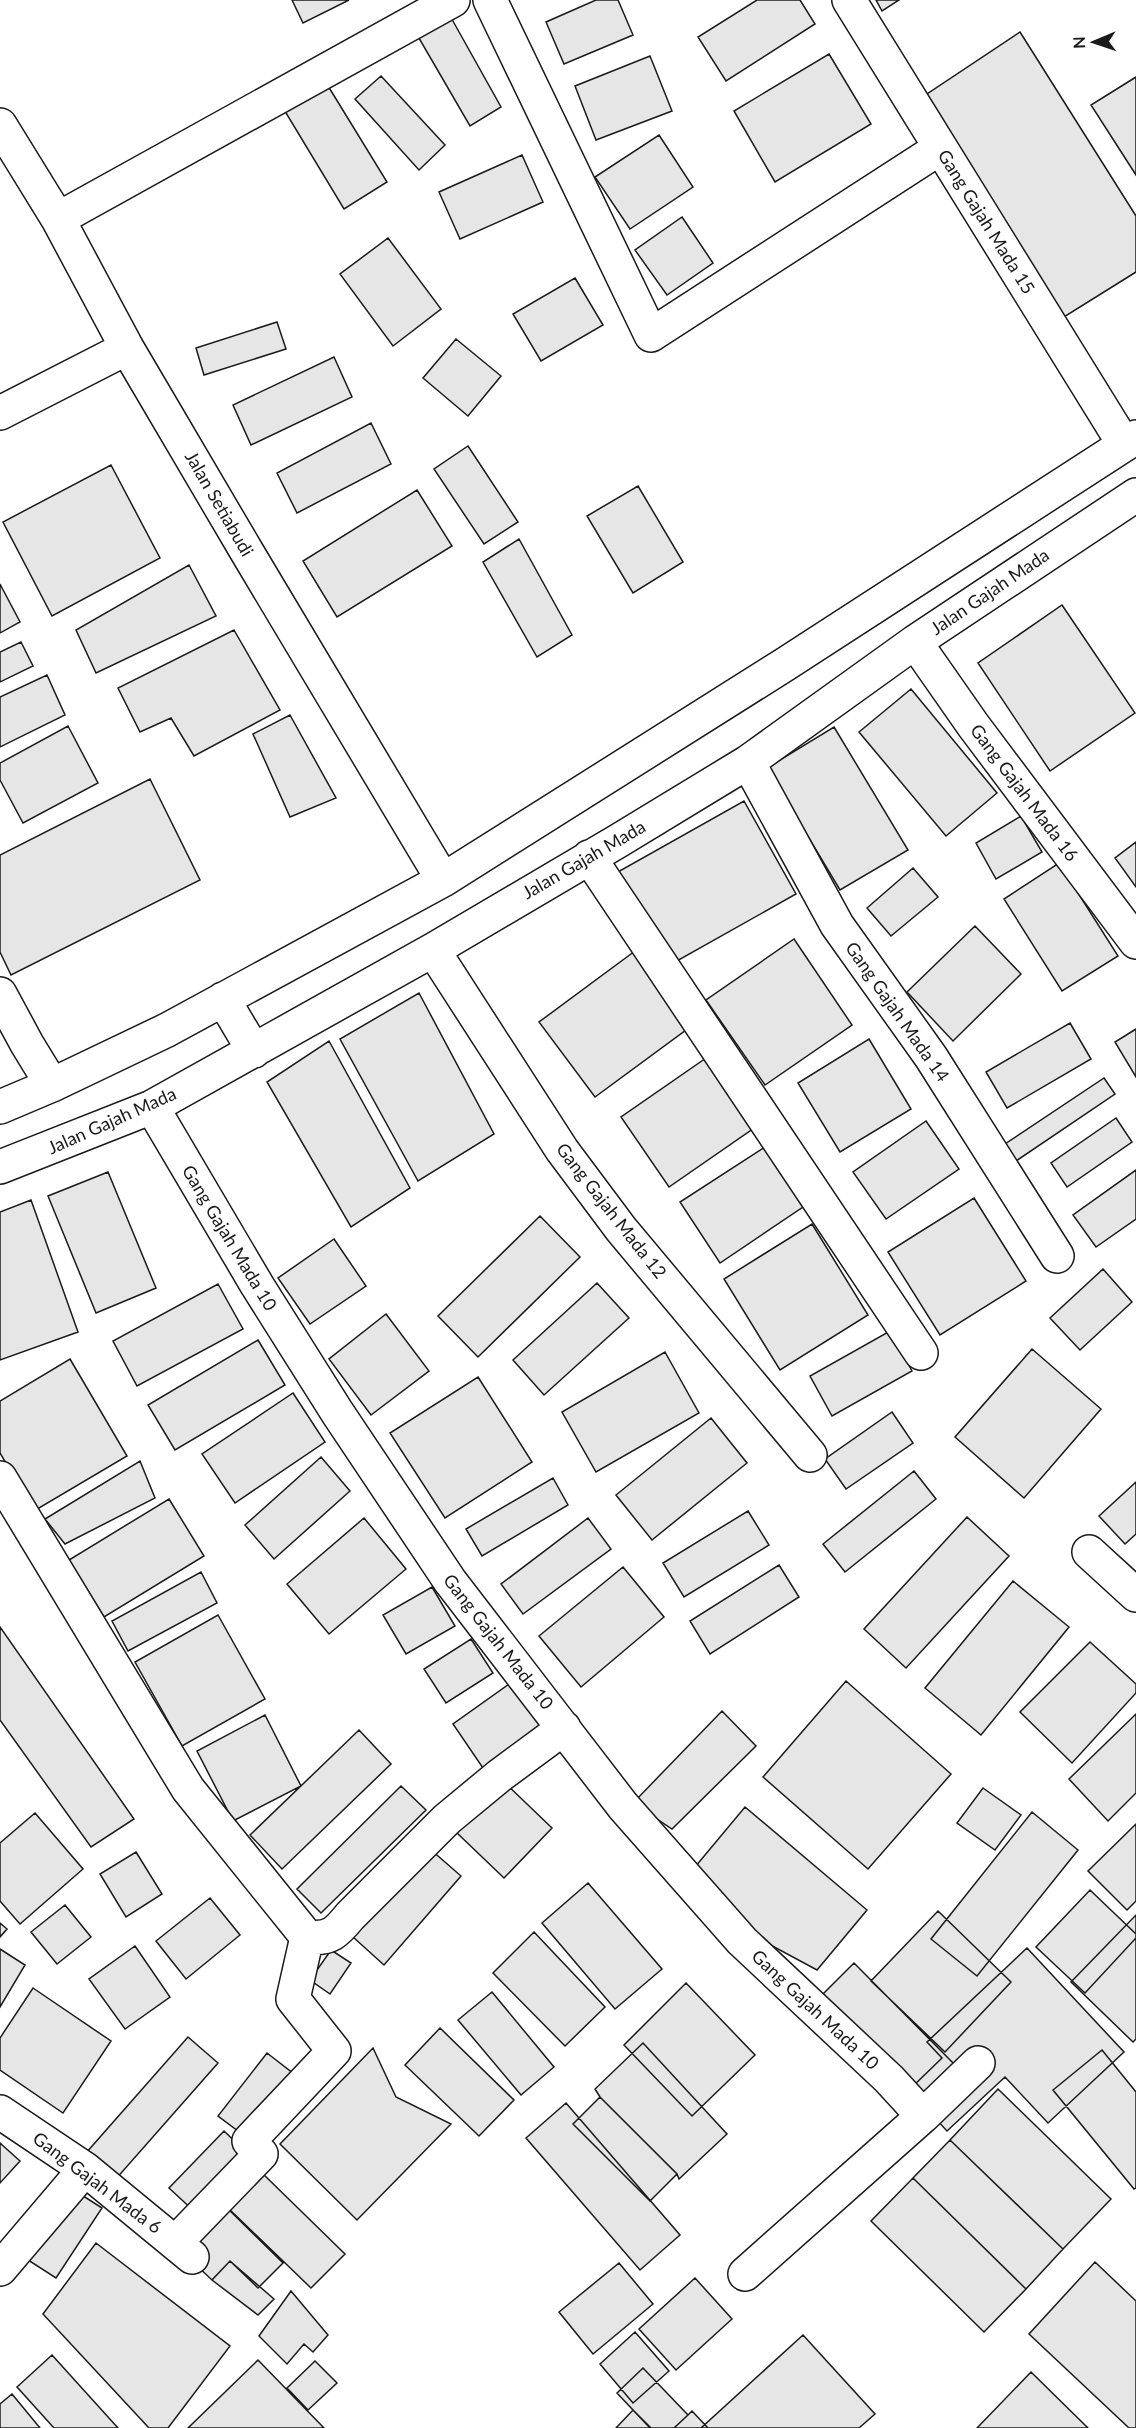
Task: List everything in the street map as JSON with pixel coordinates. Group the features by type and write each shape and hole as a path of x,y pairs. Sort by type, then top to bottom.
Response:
{"street":[{"path":"58,219 453,0"},
{"path":"490,0 651,335 940,148"},
{"name":"Gang Gajah Mada 15","path":"849,0 940,148 1130,441"},
{"name":"Jalan Setiabudi","path":"0,125 58,219 127,348 443,880"},
{"path":"0,413 127,348"},
{"path":"0,1107 167,1030 443,880 784,665 1130,441"},
{"name":"Jalan Gajah Mada","path":"0,1167 152,1107 433,950 748,762 915,642 1136,495"},
{"name":"Gang Gajah Mada 16","path":"915,642 973,725 1136,942"},
{"name":"Gang Gajah Mada 14","path":"748,762 837,925 931,1057 1057,1256"},
{"path":"588,857 921,1353"},
{"name":"Gang Gajah Mada 12","path":"433,950 562,1150 621,1229 810,1455"},
{"path":"0,994 52,1085"},
{"path":"223,999 254,1051"},
{"name":"Gang Gajah Mada 10","path":"152,1107 257,1285 337,1412 450,1581 623,1806 742,1941 889,2079 923,2116"},
{"path":"0,1478 188,1789 308,1937 319,1939 337,1933 350,1916 447,1819 499,1776 564,1728"},
{"path":"1089,1552 1136,1595"},
{"name":"Gang Gajah Mada 6","path":"0,2112 84,2169 184,2250 261,2154 249,2140 334,2051 293,1999 308,1937"},
{"path":"745,2274 923,2116 978,2063"},
{"path":"0,2269 84,2169"}],"building":[{"path":"292,0 349,0 303,23"},
{"path":"596,0 618,0 633,35 564,64 546,22"},
{"path":"757,0 800,0 815,24 726,81 698,37"},
{"path":"876,0 899,0 882,11"},
{"path":"449,14 501,107 470,126 416,33"},
{"path":"1020,32 1136,216 1136,272 1064,317 927,94"},
{"path":"829,54 871,124 775,182 734,111"},
{"path":"650,56 672,111 596,140 575,86"},
{"path":"381,76 445,145 419,170 355,99"},
{"path":"1136,77 1136,175 1091,105"},
{"path":"325,81 387,182 344,209 283,108"},
{"path":"659,135 693,187 630,229 595,177"},
{"path":"522,155 543,202 460,239 439,192"},
{"path":"682,217 713,263 667,295 635,250"},
{"path":"388,238 441,309 393,346 340,274"},
{"path":"575,278 603,325 541,361 513,314"},
{"path":"277,322 286,349 204,375 196,348"},
{"path":"456,339 501,376 468,416 423,378"},
{"path":"334,357 352,397 251,445 233,405"},
{"path":"371,423 391,464 297,513 277,473"},
{"path":"468,446 518,522 484,544 434,469"},
{"path":"111,465 160,558 52,616 3,522"},
{"path":"638,486 683,562 633,593 587,516"},
{"path":"417,490 452,546 337,617 303,561"},
{"path":"519,539 572,635 537,657 483,562"},
{"path":"189,565 216,616 96,673 76,630"},
{"path":"0,584 20,622 0,633"},
{"path":"1062,605 1135,713 1050,771 978,663"},
{"path":"234,630 280,710 194,756 171,718 140,732 118,688"},
{"path":"21,642 33,666 0,682 0,652"},
{"path":"47,675 65,715 0,747 0,697"},
{"path":"911,689 997,793 946,836 859,732"},
{"path":"290,715 336,798 290,817 253,734"},
{"path":"68,726 98,783 23,823 0,780 0,763"},
{"path":"834,727 908,850 840,890 767,768"},
{"path":"150,779 200,880 11,975 0,952 0,855"},
{"path":"744,801 796,894 668,966 616,873"},
{"path":"1021,816 1042,852 996,879 976,843"},
{"path":"1136,842 1136,887 1115,858"},
{"path":"1059,863 1118,956 1062,991 1004,899"},
{"path":"913,868 938,897 891,936 867,908"},
{"path":"975,926 1021,974 953,1041 907,992"},
{"path":"794,939 852,1025 765,1085 706,1000"},
{"path":"635,951 690,1027 595,1097 539,1022"},
{"path":"419,993 494,1134 418,1181 340,1039"},
{"path":"1070,1023 1091,1059 1007,1108 986,1072"},
{"path":"1136,1029 1136,1077 1115,1042"},
{"path":"869,1039 911,1109 840,1152 798,1083"},
{"path":"329,1041 410,1188 351,1227 267,1082"},
{"path":"709,1056 757,1126 669,1187 621,1117"},
{"path":"1104,1078 1115,1094 1016,1161 1005,1144"},
{"path":"1116,1118 1132,1142 1067,1187 1051,1163"},
{"path":"926,1121 959,1169 886,1219 853,1172"},
{"path":"765,1147 803,1207 720,1263 680,1202"},
{"path":"1136,1170 1136,1219 1096,1247 1073,1215"},
{"path":"108,1172 156,1288 96,1313 48,1196"},
{"path":"974,1198 1026,1281 940,1335 888,1252"},
{"path":"31,1200 78,1332 0,1360 0,1212"},
{"path":"540,1216 580,1257 478,1357 438,1316"},
{"path":"812,1224 868,1315 780,1370 724,1279"},
{"path":"334,1239 366,1286 310,1324 278,1278"},
{"path":"1103,1269 1132,1302 1080,1350 1050,1318"},
{"path":"597,1283 629,1318 544,1395 513,1360"},
{"path":"218,1284 243,1329 137,1386 113,1341"},
{"path":"386,1314 429,1371 371,1415 329,1359"},
{"path":"890,1331 912,1371 832,1416 810,1376"},
{"path":"258,1340 285,1385 175,1450 148,1405"},
{"path":"1032,1349 1101,1409 1024,1498 955,1437"},
{"path":"665,1352 699,1413 596,1472 562,1412"},
{"path":"70,1359 127,1456 34,1511 0,1453 0,1401"},
{"path":"478,1377 532,1462 445,1518 390,1433"},
{"path":"293,1393 325,1442 235,1503 202,1454"},
{"path":"892,1412 913,1443 846,1489 825,1459"},
{"path":"711,1418 747,1463 652,1540 616,1495"},
{"path":"321,1457 350,1491 274,1559 245,1525"},
{"path":"140,1461 155,1498 65,1544 45,1519"},
{"path":"914,1471 936,1499 845,1572 823,1544"},
{"path":"553,1478 568,1505 482,1556 466,1529"},
{"path":"1136,1482 1136,1534 1125,1544 1099,1516"},
{"path":"169,1499 204,1556 104,1617 69,1560"},
{"path":"748,1511 769,1545 684,1597 663,1563"},
{"path":"967,1517 1009,1556 906,1668 864,1629"},
{"path":"364,1518 406,1569 329,1634 287,1584"},
{"path":"588,1518 611,1549 523,1614 501,1584"},
{"path":"779,1565 799,1597 710,1654 690,1621"},
{"path":"623,1567 664,1617 581,1687 539,1636"},
{"path":"201,1572 217,1603 128,1651 112,1621"},
{"path":"1013,1581 1069,1627 981,1735 925,1688"},
{"path":"432,1587 455,1626 406,1654 383,1615"},
{"path":"218,1615 265,1699 182,1746 135,1662"},
{"path":"0,1627 134,1819 91,1847 0,1720"},
{"path":"471,1639 493,1673 446,1703 424,1669"},
{"path":"1090,1642 1136,1684 1136,1693 1072,1763 1020,1712"},
{"path":"519,1677 552,1724 485,1771 453,1724"},
{"path":"846,1681 951,1774 868,1869 763,1777"},
{"path":"722,1711 756,1746 672,1829 633,1803"},
{"path":"1136,1714 1136,1793 1108,1821 1069,1779"},
{"path":"265,1715 301,1786 233,1821 197,1751"},
{"path":"359,1730 391,1764 282,1869 250,1835"},
{"path":"504,1782 552,1828 504,1878 456,1832"},
{"path":"401,1786 426,1810 321,1913 297,1889"},
{"path":"983,1788 1021,1815 995,1850 957,1823"},
{"path":"745,1807 867,1910 817,1970 754,1936 695,1867"},
{"path":"1032,1812 1078,1850 977,1976 931,1939"},
{"path":"35,1813 83,1869 20,1924 0,1901 0,1843"},
{"path":"1136,1824 1136,1901 1127,1910 1088,1871"},
{"path":"430,1849 461,1876 384,1965 353,1937"},
{"path":"136,1852 162,1894 126,1917 100,1874"},
{"path":"588,1883 662,1969 615,2009 542,1923"},
{"path":"1090,1890 1136,1934 1136,1938 1085,1993 1036,1947"},
{"path":"210,1898 240,1935 186,1979 156,1941"},
{"path":"65,1905 91,1937 57,1964 31,1932"},
{"path":"938,1911 1011,1982 945,2052 871,1981"},
{"path":"1136,1915 1136,2039 1133,2042 1071,1982"},
{"path":"0,1923 7,1929 0,1937"},
{"path":"534,1932 605,2007 565,2046 493,1973"},
{"path":"135,1946 170,1997 125,2029 89,1979"},
{"path":"1027,1948 1124,2052 1048,2123 1005,2077 947,2131 909,2090 942,2058 927,2042"},
{"path":"0,1949 25,1965 0,2007"},
{"path":"331,1950 351,1963 330,1994 310,1980"},
{"path":"854,1963 957,2067 918,2106 815,2002"},
{"path":"686,1983 755,2055 692,2116 624,2045"},
{"path":"33,1988 111,2041 63,2113 0,2070 0,2038"},
{"path":"492,1992 554,2067 521,2095 458,2020"},
{"path":"440,2028 514,2100 479,2136 405,2065"},
{"path":"188,2037 218,2063 115,2180 86,2153"},
{"path":"643,2043 727,2134 679,2179 677,2174 600,2097 595,2089"},
{"path":"373,2048 396,2097 451,2124 357,2220 280,2144"},
{"path":"1102,2050 1136,2092 1136,2188 1134,2189 1053,2090"},
{"path":"267,2053 294,2074 246,2137 218,2116"},
{"path":"998,2089 1111,2199 1063,2249 950,2140"},
{"path":"600,2097 677,2174 650,2201 573,2124"},
{"path":"566,2103 680,2235 640,2270 526,2138"},
{"path":"224,2131 250,2156 196,2213 169,2188"},
{"path":"950,2140 1063,2249 1026,2289 913,2178"},
{"path":"0,2143 20,2161 0,2183"},
{"path":"261,2172 345,2254 311,2288 227,2207"},
{"path":"913,2178 1026,2289 984,2332 871,2221"},
{"path":"74,2190 102,2208 56,2278 28,2260"},
{"path":"222,2203 283,2263 258,2288 230,2261 212,2280 179,2249"},
{"path":"96,2243 230,2346 168,2428 149,2428 43,2314"},
{"path":"230,2261 274,2299 258,2315 212,2280"},
{"path":"1095,2262 1136,2301 1136,2428 1129,2428 1029,2334"},
{"path":"619,2263 653,2304 593,2354 559,2312"},
{"path":"695,2278 732,2319 676,2370 639,2329"},
{"path":"291,2291 328,2335 313,2352 304,2344 287,2364 259,2336"},
{"path":"635,2332 669,2371 633,2403 600,2364"},
{"path":"803,2335 875,2414 859,2428 701,2428"},
{"path":"52,2355 118,2428 54,2428 17,2387"},
{"path":"258,2360 324,2428 188,2428"},
{"path":"315,2361 337,2383 308,2410 287,2388"},
{"path":"643,2368 688,2415 674,2428 650,2428 617,2393"},
{"path":"1031,2372 1088,2428 977,2428"},
{"path":"12,2394 40,2428 0,2428 0,2404"},
{"path":"633,2410 651,2428 616,2428"},
{"path":"692,2411 708,2428 674,2428 688,2415"}]}
